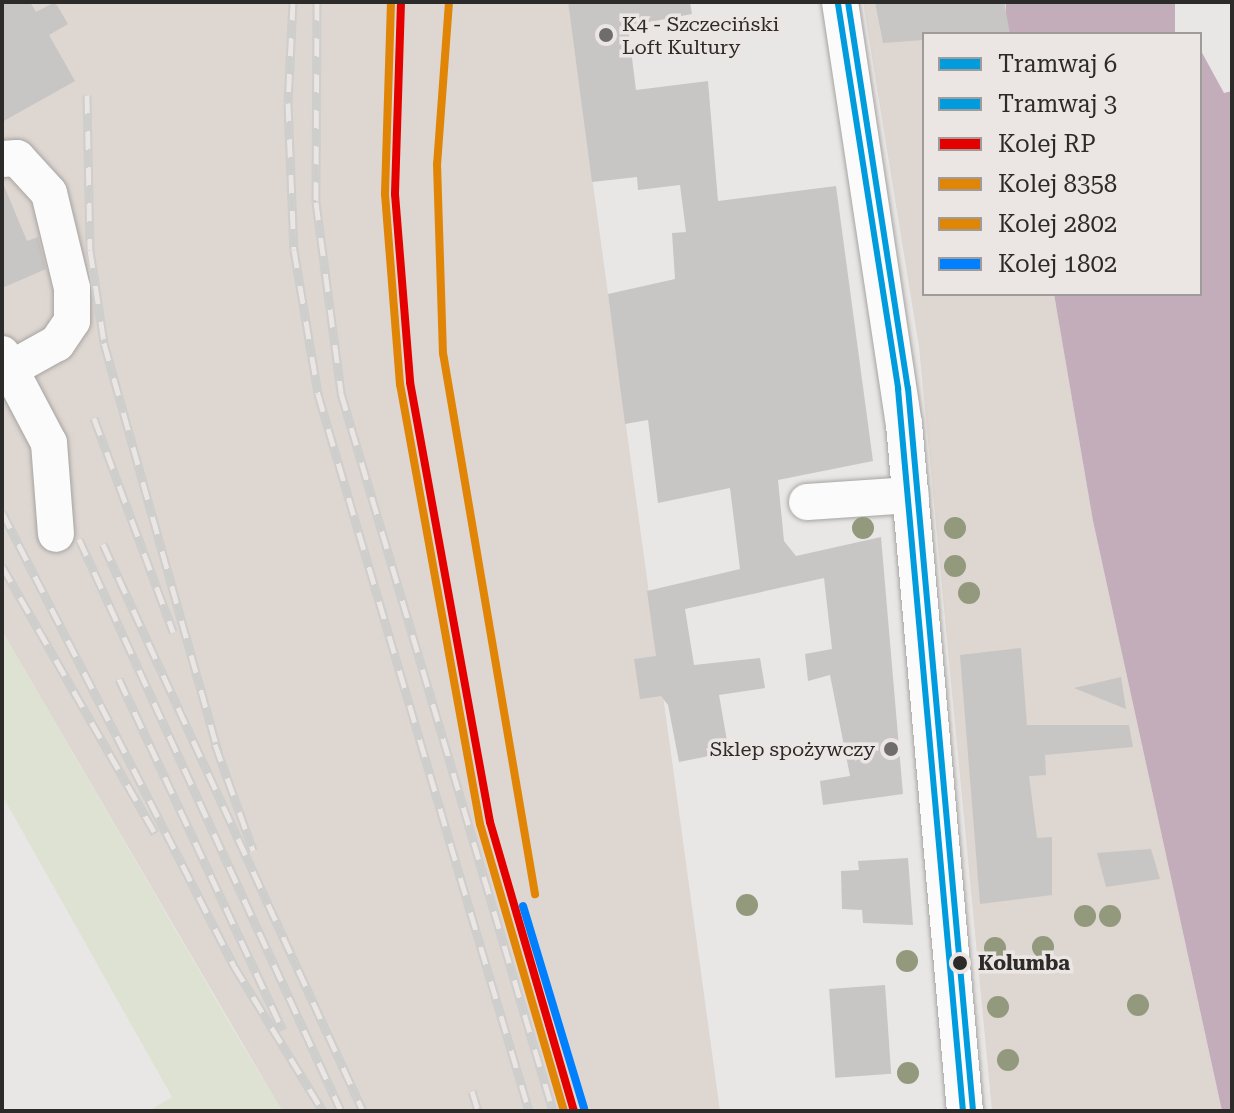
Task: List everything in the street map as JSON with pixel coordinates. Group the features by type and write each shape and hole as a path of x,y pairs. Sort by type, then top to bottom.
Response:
{"street":[{"path":"840,2 887,287 911,495 965,1111"},
{"path":"2,159 17,158 49,193 72,288 72,321 57,343 6,362 49,443 56,534"},
{"path":"807,502 911,495"}],"shaded area":[{"path":"2,2 568,2 720,1111 282,1111 2,631"},
{"path":"863,2 1006,2 1011,32 922,32 922,296 1054,296 1093,521 1222,1111 992,1111 919,347"},
{"path":"1006,2 1175,2 1175,32 1006,32"},
{"path":"1202,53 1224,93 1232,91 1232,1111 1222,1111 1093,521 1054,296 1202,296"},
{"path":"2,631 282,1111 149,1111 172,1097 2,795"}],"building":[{"path":"2,2 30,2 36,12 55,2 68,24 49,35 75,81 2,122"},
{"path":"568,2 690,2 692,14 628,26 636,90 708,81 718,201 836,186 873,461 778,480 784,541 796,556 881,537 903,794 823,805 820,781 850,776 830,675 808,681 805,654 832,649 824,578 685,609 694,665 760,658 765,688 719,695 729,752 679,762 668,705 661,696 640,699 634,659 656,656 647,591 740,569 730,488 658,503 648,420 625,424 608,294 675,279 672,233 686,232 680,185 638,190 637,177 592,182"},
{"path":"875,2 1004,2 1010,32 922,32 922,40 883,43"},
{"path":"2,181 27,241 38,237 46,269 2,288"},
{"path":"1021,648 1027,725 1129,725 1133,747 1045,755 1046,775 1029,776 1037,838 1052,837 1052,895 980,904 960,655"},
{"path":"1121,677 1126,709 1074,688"},
{"path":"1151,849 1160,879 1106,887 1097,853"},
{"path":"908,858 913,925 863,923 862,910 842,909 841,871 859,870 858,861"},
{"path":"885,985 891,1074 835,1078 829,989"}],"railway":[{"path":"293,2 288,103 294,250 318,394 529,1111"},
{"path":"317,2 316,202 341,393 553,1111"},
{"path":"87,95 90,250 104,343 219,754"},
{"path":"94,418 173,632"},
{"path":"2,512 234,966 323,1111"},
{"path":"79,539 341,1111"},
{"path":"103,544 363,1111"},
{"path":"2,566 155,833"},
{"path":"119,679 283,1030"},
{"path":"215,744 253,850"},
{"path":"472,1091 478,1111"}],"tram line":[{"name":"6","path":"848,2 908,388 973,1111"},
{"name":"3","path":"838,4 898,389 963,1111"}],"rail line":[{"name":"8358","path":"391,2 385,194 400,384 480,824 564,1111"},
{"name":"RP","path":"401,2 395,194 410,382 490,822 574,1111"},
{"name":"2802","path":"449,2 437,164 443,353 535,894"},
{"name":"1802","path":"523,906 584,1108"}],"place":[{"name":"K4 - Szczeciński Loft Kultury","path":"606,35"},
{"name":"Sklep spożywczy","path":"891,749"},
{"name":"Kolumba","path":"960,963"}]}
